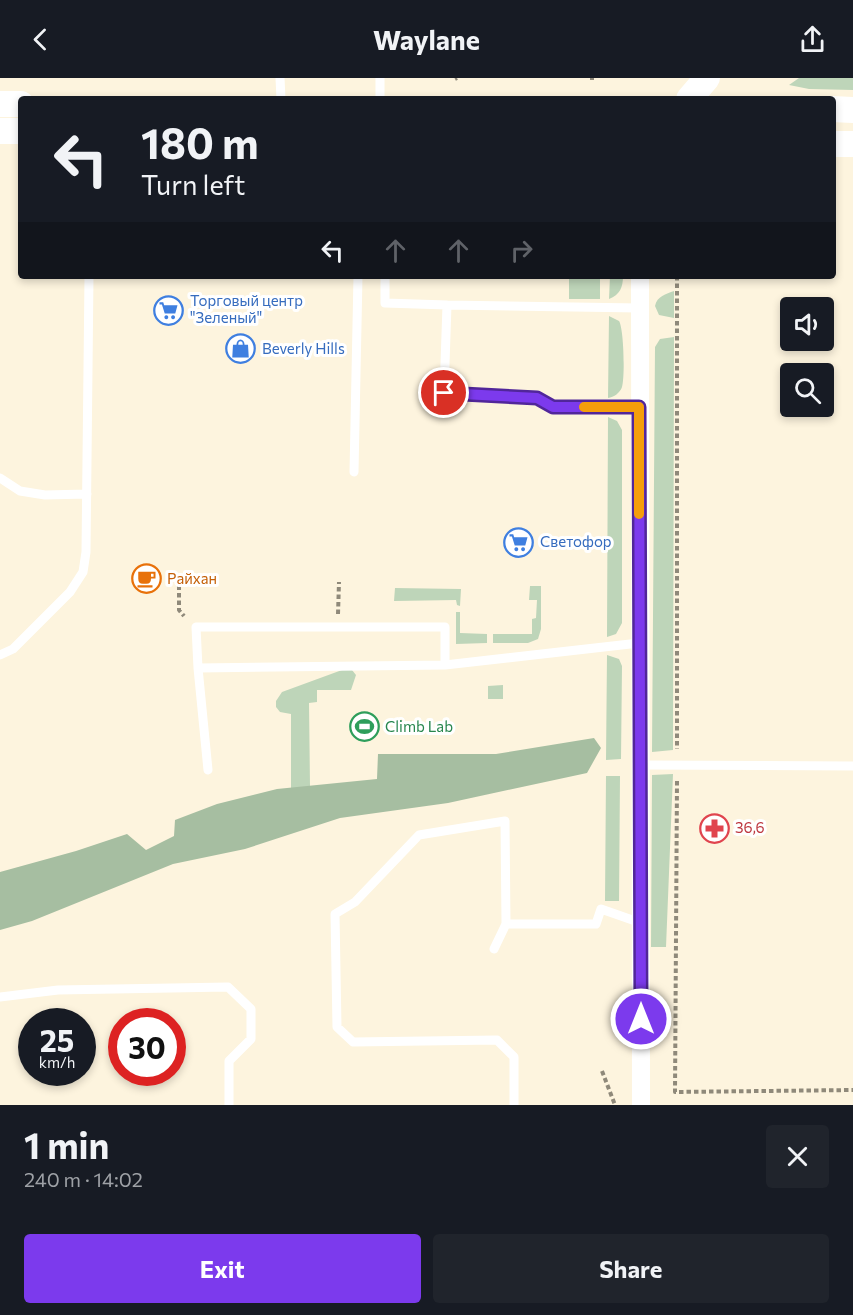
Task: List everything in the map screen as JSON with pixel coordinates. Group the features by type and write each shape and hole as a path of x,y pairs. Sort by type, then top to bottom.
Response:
{"main road":[{"path":"692,96 707,78"},
{"path":"0,104 18,104"},
{"path":"836,109 853,110"},
{"path":"0,131 18,131"},
{"path":"836,144 853,144"}],"street":[{"path":"640,279 641,1105"}],"lane":[{"path":"280,78 280,96"},
{"path":"380,78 380,96"},
{"path":"0,655 13,649 70,592 83,572 86,552 89,279"},
{"path":"354,471 358,279"},
{"path":"385,279 385,303 639,308"},
{"path":"447,305 444,393 537,398 553,407 639,407"},
{"path":"0,478 21,491 45,495 87,494"},
{"path":"208,770 196,627 445,627 445,665"},
{"path":"198,668 445,665 639,643"},
{"path":"641,765 853,766"},
{"path":"494,949 506,924 505,821 420,835 355,902 335,914 336,1027 353,1042 497,1040 514,1057 514,1105"},
{"path":"506,924 596,924 602,909 641,924"},
{"path":"0,997 58,990 228,987 251,1009 251,1039 229,1061 229,1105"}],"path":[{"path":"179,578 179,610 196,627"},
{"path":"338,627 339,582"},
{"path":"602,1071 615,1105"}],"green space":[{"path":"799,78 853,78 853,90 809,89 789,85"},
{"path":"569,279 600,279 600,299 569,299"},
{"path":"610,279 623,279 618,293 609,299"},
{"path":"674,291 674,318 659,315 655,306 658,300"},
{"path":"609,316 619,321 621,326 624,364 621,389 617,394 608,398"},
{"path":"674,337 673,750 652,752 655,347 660,339"},
{"path":"608,417 617,421 622,430 622,623 616,634 607,637"},
{"path":"530,586 541,586 541,629 538,639 528,643 493,643 493,634 532,634 532,619 536,618 537,600 529,600"},
{"path":"395,588 461,589 460,606 457,605 456,600 394,601"},
{"path":"456,612 460,612 460,633 487,634 487,643 456,644"},
{"path":"607,655 619,659 622,666 621,759 606,760"},
{"path":"342,670 352,670 356,675 351,690 317,690 317,702 309,703 310,786 291,790 291,714 280,712 276,707 276,701 282,692"},
{"path":"503,685 503,699 488,699 488,686"},
{"path":"594,738 601,748 587,773 448,803 340,818 245,849 173,864 32,921 0,930 0,872 127,834 146,850 174,836 175,820 217,804 277,789 377,779 378,754 496,754"},
{"path":"673,774 666,947 651,947 652,775"},
{"path":"606,776 620,776 619,901 605,901"}],"slow traffic":[{"path":"584,407 639,407 639,514"}],"place":[{"name":"Торговый центр \"Зеленый\"","path":"169,310"},
{"name":"Beverly Hills","path":"241,349"},
{"name":"Светофор","path":"519,542"},
{"name":"Райхан","path":"146,579"},
{"name":"Climb Lab","path":"364,727"},
{"name":"36,6","path":"714,828"}],"route":[{"path":"444,393 537,398 553,407 639,407 641,1019"}]}
